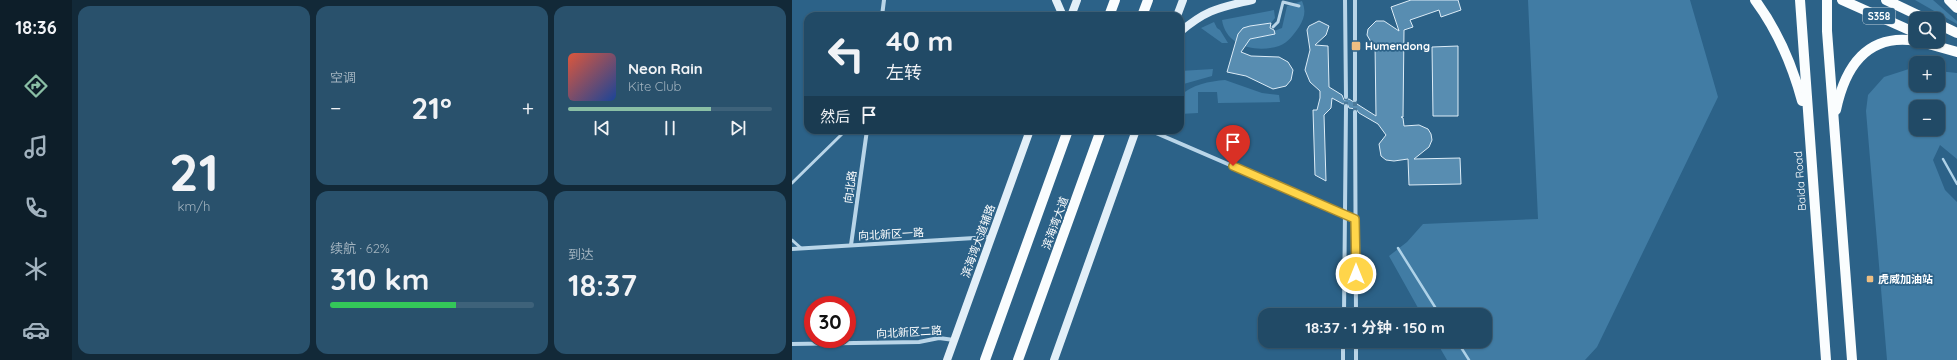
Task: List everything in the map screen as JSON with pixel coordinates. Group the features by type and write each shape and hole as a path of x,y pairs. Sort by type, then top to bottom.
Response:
{"main road":[{"path":"1056,0 1061,12"},
{"path":"1072,12 1077,0"},
{"path":"1110,12 1115,0"},
{"path":"1144,12 1148,0"},
{"path":"1178,12 1183,0"},
{"path":"1184,29 1196,19 1213,10 1252,0"},
{"path":"1755,0 1768,18 1783,45 1808,120"},
{"name":"Baida Road","path":"1800,0 1826,360"},
{"path":"1827,0 1827,31 1852,360"},
{"name":"S358","path":"1842,0 1909,30"},
{"path":"1886,0 1911,12"},
{"path":"1949,0 1957,8"},
{"path":"1945,27 1957,33"},
{"path":"1834,122 1845,80 1860,55 1874,46 1892,41 1909,41"},
{"path":"1945,46 1957,52"},
{"path":"1942,48 1957,52"},
{"name":"滨海湾大道辅路","path":"947,360 1029,134"},
{"name":"滨海湾大道","path":"985,360 1067,134"},
{"name":"滨海湾大道","path":"1018,360 1100,134"},
{"path":"1054,360 1135,134"},
{"path":"950,360 951,349"}],"street":[{"path":"882,12 884,0"},
{"path":"1345,0 1346,97"},
{"path":"1355,0 1355,100"},
{"path":"1344,308 1346,106"},
{"path":"1355,112 1356,308"},
{"name":"向北路","path":"852,245 866,134"},
{"path":"1158,134 1355,219"},
{"name":"向北新区一路","path":"792,249 991,238"},
{"name":"向北新区二路","path":"792,344 919,342 939,338 954,340"},
{"path":"1343,348 1343,360"},
{"path":"1356,348 1356,360"}],"lane":[{"path":"1273,28 1278,22 1283,2 1299,6"},
{"path":"792,183 842,134"},
{"path":"792,240 801,248"}],"shaded area":[{"path":"1528,0 1690,0 1718,97 1597,347 1585,360 1447,360 1440,348 1492,348 1492,308 1418,308 1389,256 1407,242 1423,224 1538,219"},
{"path":"1915,0 1933,0 1957,21 1957,24 1945,17 1945,12 1936,12"},
{"path":"1302,1 1304,17 1301,23 1290,38 1279,46 1261,49 1244,46 1236,42 1230,36 1225,29 1222,20 1274,10 1275,18 1271,23 1243,28 1250,39 1275,34 1274,31 1282,28 1287,6"},
{"path":"1214,22 1228,43 1222,43 1201,28"},
{"path":"1213,69 1212,76 1184,84 1184,71"},
{"path":"1909,69 1909,92 1945,92 1945,72 1957,73 1957,159 1940,145 1933,160 1945,190 1957,202 1957,360 1887,360 1866,111 1868,95 1884,77"},
{"path":"1225,80 1262,93 1279,95 1280,102 1218,103 1217,92 1198,92 1198,113 1184,114 1184,92 1195,86 1213,81"}],"building":[{"path":"1411,0 1458,0 1461,10 1441,17 1439,10 1410,20 1413,27 1404,30 1403,117 1401,117 1403,118 1404,126 1419,125 1428,129 1431,134 1432,140 1429,147 1414,159 1460,158 1461,184 1409,185 1408,159 1394,161 1386,160 1381,156 1379,144 1386,135 1378,124 1359,113 1356,109 1349,108 1347,103 1343,104 1332,98 1331,108 1324,115 1326,181 1315,175 1313,110 1317,110 1320,91 1310,82 1305,70 1310,50 1307,30 1309,26 1319,21 1329,26 1326,35 1315,45 1328,46 1329,87 1342,95 1344,100 1349,99 1376,116 1375,44 1371,42 1367,35 1368,29 1376,21 1384,21 1399,31 1391,7"},
{"path":"1271,23 1270,28 1274,30 1275,34 1250,39 1241,52 1251,56 1279,57 1288,62 1293,70 1291,80 1286,86 1273,89 1246,76 1227,72 1238,34 1243,28"},
{"path":"1458,46 1458,116 1433,116 1432,47"}],"waterway":[{"path":"1943,159 1957,184"},
{"path":"1398,248 1436,308"},
{"path":"1461,348 1469,360"}],"tunnel":[{"path":"1346,97 1346,106"},
{"path":"1355,100 1355,112"}],"place":[{"name":"Humendong","path":"1356,46"},
{"name":"虎威加油站","path":"1870,279"}],"route":[{"path":"1233,166 1355,219 1356,274"}]}
